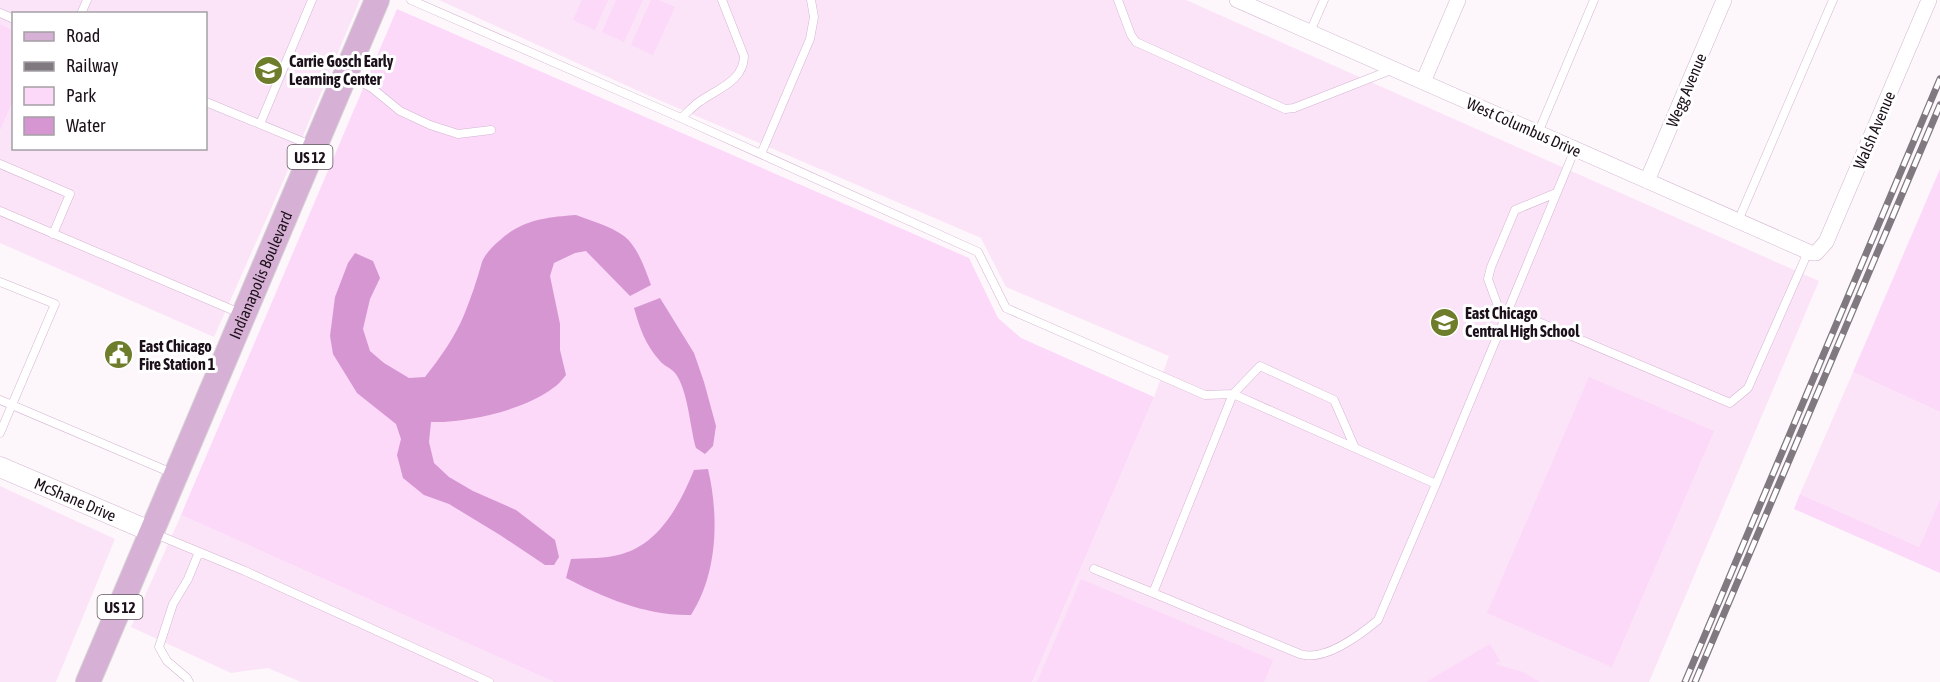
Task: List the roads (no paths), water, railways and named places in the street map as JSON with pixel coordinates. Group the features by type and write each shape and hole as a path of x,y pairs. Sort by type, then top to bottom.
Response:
{"main road":[{"name":"Indianapolis Boulevard","path":"88,682 376,0"}],"street":[{"name":"West Columbus Drive","path":"1237,0 1810,253"},
{"path":"1423,82 1458,0"},
{"name":"Wegg Avenue","path":"1647,181 1724,0"},
{"name":"Walsh Avenue","path":"1810,253 1816,253 1826,242 1929,0"},
{"name":"McShane Drive","path":"0,467 152,532"}],"lane":[{"path":"260,124 312,0"},
{"path":"411,0 681,118 978,252 1006,308 1205,395 1233,394 1436,484"},
{"path":"681,118 697,103 740,74 744,65 744,56 722,0"},
{"path":"761,154 810,39 814,16 811,0"},
{"path":"1118,0 1131,35 1136,42 1285,109 1294,108 1393,69"},
{"path":"1310,32 1324,0"},
{"path":"1538,133 1594,0"},
{"path":"1738,221 1833,0"},
{"path":"345,74 372,88 400,111 430,125 458,134 490,130"},
{"path":"207,102 315,147"},
{"path":"1094,569 1307,657 1320,655 1361,634 1378,620 1575,149"},
{"path":"0,164 70,194 53,234"},
{"path":"1503,320 1488,279 1491,267 1515,210 1556,193"},
{"path":"0,211 244,314"},
{"path":"1508,309 1730,403 1748,388 1810,253"},
{"path":"0,282 56,304 0,434"},
{"path":"1153,593 1233,394 1260,366 1334,400 1354,448"},
{"path":"0,400 176,475"},
{"path":"152,532 245,571 489,682"},
{"path":"189,682 167,662 159,647 173,604 188,579 199,552"}],"water":[{"path":"576,215 624,236 637,252 651,285 630,296 586,251 575,253 554,263 550,276 560,324 560,350 566,375 557,385 541,396 511,409 461,420 431,422 429,442 434,463 449,477 473,491 516,510 555,540 559,557 554,565 545,565 449,504 424,495 403,478 397,455 401,439 396,424 357,393 333,354 330,336 335,297 348,263 355,253 373,261 380,278 370,299 363,329 370,351 384,363 409,378 425,377 442,355 456,331 469,302 482,262 492,248 507,234 525,224"},
{"path":"660,298 694,353 704,382 716,426 713,446 705,454 696,448 686,398 679,380 650,348 634,308"},
{"path":"708,469 714,506 714,544 707,581 691,615 674,615 642,609 566,578 571,559 616,556 635,549 647,541 658,532 675,509 694,470"}],"railway":[{"path":"1685,682 1940,79"},
{"path":"1695,682 1940,105"}],"place":[{"name":"Carrie Gosch Early Learning Center","path":"268,70"},
{"name":"East Chicago Central High School","path":"1444,322"},
{"name":"East Chicago Fire Station 1","path":"118,355"}]}
